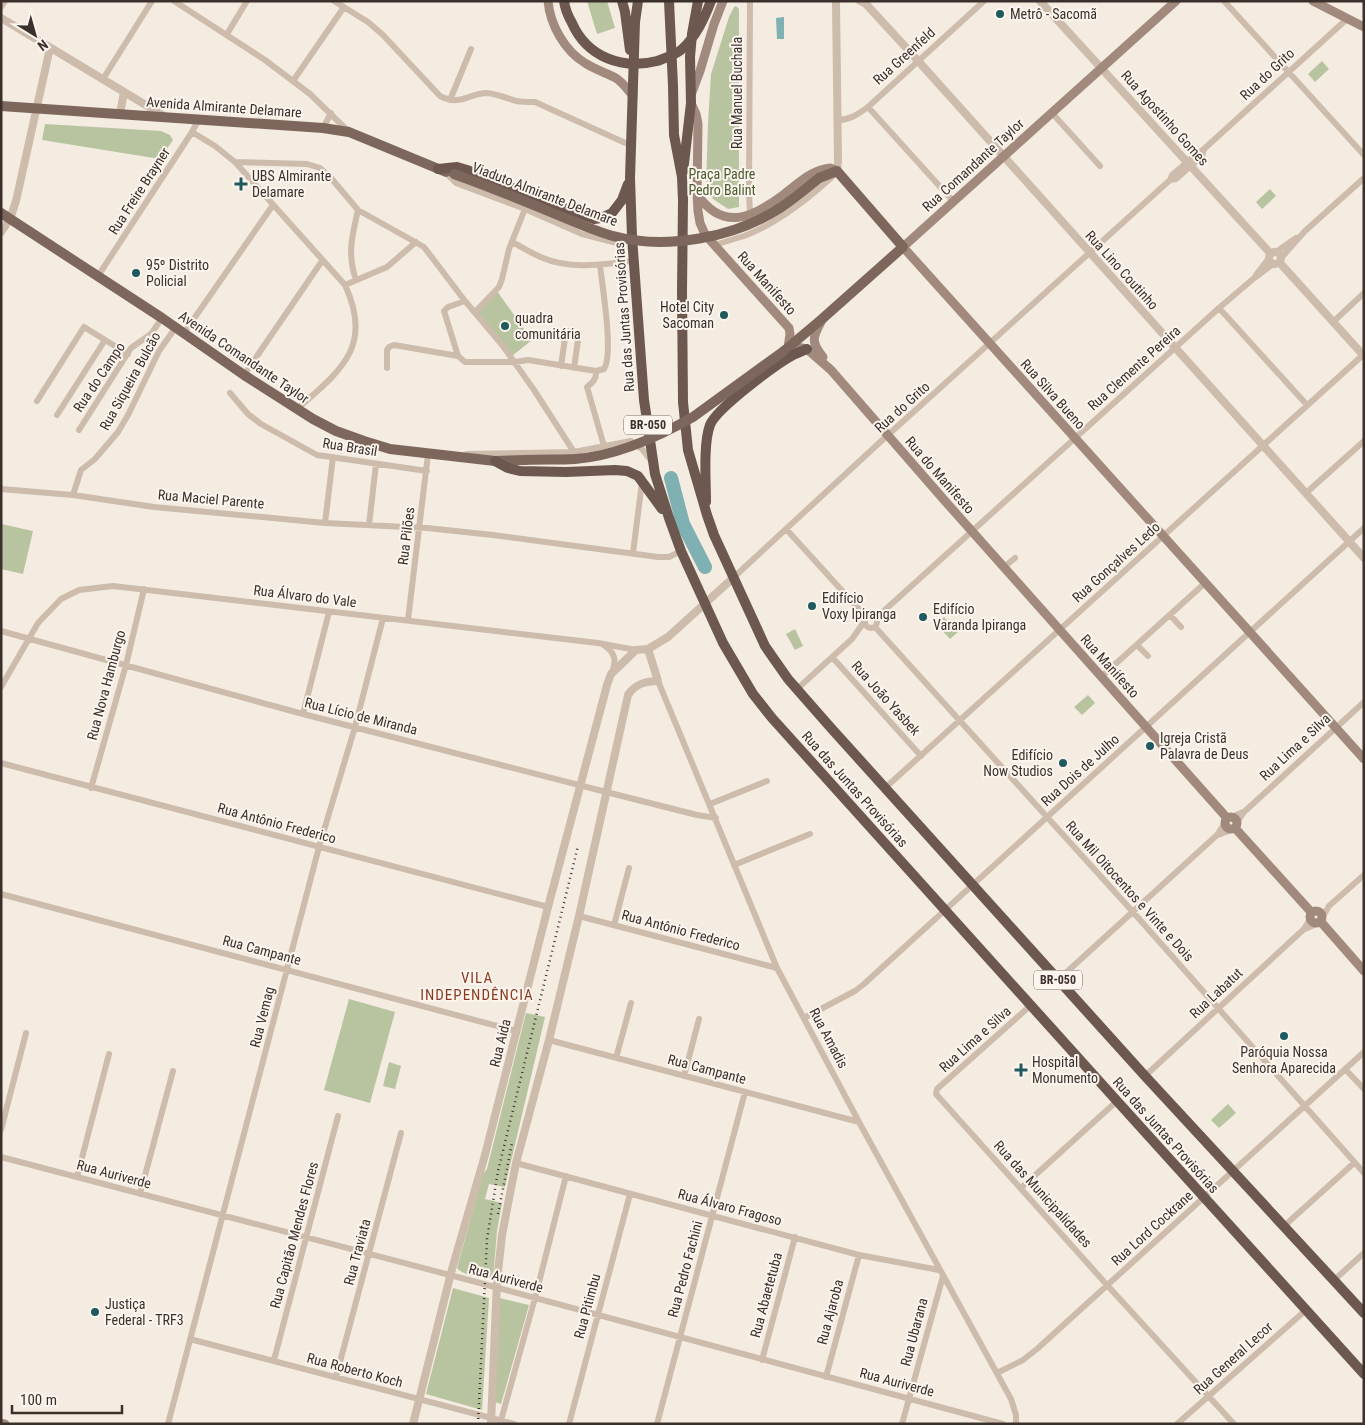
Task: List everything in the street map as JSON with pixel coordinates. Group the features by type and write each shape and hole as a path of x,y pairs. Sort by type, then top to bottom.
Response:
{"highway":[{"path":"564,1 565,8 576,32 588,47 606,58 625,64 647,64 664,59 681,50 697,32 711,1"},
{"name":"BR-050","path":"622,1 633,81"},
{"path":"633,81 635,22 638,1"},
{"name":"Rua das Juntas Provisórias","path":"669,1 674,136 682,178"},
{"path":"691,99 690,57 698,1"},
{"name":"Rua das Juntas Provisórias","path":"633,81 630,178 632,237 644,400 654,465 669,518 681,551 723,643 752,694 948,906 1031,1005 1117,1101 1207,1195 1364,1374"},
{"name":"Rua das Juntas Provisórias","path":"691,99 682,178 683,402 688,450 706,515 730,581 765,646 797,689 885,788 969,887 1058,980 1230,1174 1364,1313"},
{"path":"445,171 457,167 594,219 607,216 617,208 630,178"},
{"path":"706,515 706,458 708,434 713,419 725,406 782,362 807,349"},
{"path":"495,461 508,468 520,471 627,471 642,480 669,518"}],"main road":[{"path":"548,1 554,25 569,49 585,63 615,77 633,96"},
{"name":"Rua das Juntas Provisórias","path":"691,99 723,1"},
{"name":"Rua Comandante Taylor","path":"525,460 576,459 602,454 636,444 678,426 693,417 786,350 822,319 1176,1"},
{"path":"1313,1 1364,27"},
{"path":"691,99 698,124 697,194 707,207 723,217 732,218 750,214 769,205 813,173 830,168 837,171"},
{"name":"Avenida Almirante Delamare","path":"1,106 323,128 349,132 445,171"},
{"name":"Viaduto Almirante Delamare","path":"445,171 613,236 636,240 672,241 704,238 739,228 779,209 820,178 837,171"},
{"name":"Rua Silva Bueno","path":"837,171 1074,438 1364,759"},
{"name":"Rua Manifesto","path":"697,194 700,223 704,232 789,328 790,334 786,350"},
{"name":"Avenida Comandante Taylor","path":"6,216 180,330 244,375 313,419 336,431 364,442 390,449 495,461 525,460"},
{"path":"822,319 813,341 828,363 830,370"},
{"path":"786,350 796,347 807,349 830,370 888,436"},
{"name":"Rua do Manifesto","path":"888,436 972,532"},
{"name":"Rua Manifesto","path":"972,532 1364,971"},
{"path":"1,1423 5,1424"}],"street":[{"path":"1,7 5,1"},
{"path":"103,79 152,1"},
{"path":"174,1 227,34 294,81 331,113 349,132"},
{"path":"227,34 247,1"},
{"name":"Rua Manuel Buchala","path":"750,1 750,214"},
{"path":"715,245 744,236 778,220 811,196 834,176 837,171 836,1"},
{"name":"Rua Greenfeld","path":"837,120 844,120 855,116 868,106 984,1"},
{"name":"Rua Agostinho Gomes","path":"1040,1 1363,355"},
{"path":"1224,1 1364,155"},
{"name":"Rua Lino Coutinho","path":"865,2 1364,558"},
{"path":"294,81 339,3 368,22 384,36 440,96 450,100 470,98 484,93 518,101 535,102 632,146"},
{"path":"1,18 164,116"},
{"name":"Rua do Grito","path":"648,649 668,637 714,596 1170,180 1172,175 1190,164 1204,149 1348,18"},
{"path":"1,232 6,216 16,201 50,48"},
{"path":"450,100 471,49"},
{"path":"120,114 124,92"},
{"path":"868,106 953,201"},
{"path":"323,128 331,113"},
{"path":"1052,113 1100,166"},
{"name":"Rua Freire Brayner","path":"98,276 199,119"},
{"path":"192,132 216,146 235,162 345,286 350,296 355,314 355,334 351,353 340,369 320,390 297,409"},
{"path":"235,162 306,164 320,168 358,210 424,247 515,362 574,452"},
{"name":"Avenida Almirante Delamare","path":"445,171 456,183 525,209 582,234 612,242 622,242 632,237"},
{"name":"Rua Clemente Pereira","path":"876,618 1363,180"},
{"name":"Rua Siqueira Bulcão","path":"72,495 82,470 95,459 118,432 139,394 159,351 180,330 273,205"},
{"path":"475,312 499,287 509,249 525,209"},
{"path":"356,280 351,261 351,249 358,210"},
{"path":"345,286 387,267 416,242"},
{"path":"512,242 544,259 573,264 600,265 634,261"},
{"path":"244,375 322,261"},
{"path":"387,368 387,350 394,345 460,358 465,362 515,362 528,360 596,371 604,369 608,358 600,265"},
{"path":"1333,322 1364,293"},
{"path":"460,358 444,312 448,307 466,301"},
{"path":"1219,308 1307,405"},
{"name":"Rua do Campo","path":"79,430 128,354 134,346 151,334 162,318"},
{"path":"37,401 85,326 128,354"},
{"path":"561,366 566,331 579,333 574,368"},
{"path":"57,415 105,340"},
{"name":"Rua Gonçalves Ledo","path":"885,788 1363,355"},
{"path":"596,371 595,380 587,387 604,446"},
{"name":"Rua Brasil","path":"230,393 248,414 261,424 317,455 427,471"},
{"path":"454,456 465,454 574,452 630,441 642,449 654,465"},
{"path":"1306,493 1364,441"},
{"name":"Rua Pilões","path":"408,620 428,454"},
{"path":"325,522 333,457"},
{"path":"369,525 376,464"},
{"path":"633,553 642,480"},
{"name":"Rua Maciel Parente","path":"1,489 72,495 154,507 493,535 664,558 681,551"},
{"name":"Rua Dois de Julho","path":"804,1018 864,984 1364,528"},
{"path":"787,530 865,620 866,627 873,628"},
{"path":"1004,567 1015,558"},
{"path":"1101,677 1205,583"},
{"name":"Rua Álvaro do Vale","path":"1,687 29,638 46,614 61,599 79,590 113,586 598,643 636,650 648,649"},
{"name":"Rua Nova Hamburgo","path":"91,788 126,665 144,589"},
{"path":"303,714 329,612"},
{"path":"1170,615 1180,627"},
{"path":"797,689 852,639 865,620 873,616 876,618 877,623 873,628 852,639"},
{"name":"Rua Vemag","path":"168,1424 319,847 384,618"},
{"name":"Rua Mil Oitocentos e Vinte e Dois","path":"873,628 1133,912 1364,1173"},
{"name":"Rua Lício de Miranda","path":"1,630 303,714 581,786 716,818"},
{"path":"598,643 611,651 613,655 615,663 612,674"},
{"path":"1137,645 1148,656"},
{"name":"Rua Amadis","path":"648,649 658,681 777,968 997,1373 1014,1407 1016,1424"},
{"name":"Rua Aida","path":"413,1424 451,1276 485,1155 603,697 612,674 636,650"},
{"name":"Rua João Yasbek","path":"832,658 921,756"},
{"path":"491,1421 496,1288 502,1235 516,1163 549,1040 579,916 628,695 639,684 658,681"},
{"name":"Rua Lima e Silva","path":"1058,980 1364,702"},
{"name":"Rua Antônio Frederico","path":"1,763 548,907"},
{"path":"710,804 768,781"},
{"path":"734,865 810,834"},
{"path":"614,926 629,868"},
{"name":"Rua Labatut","path":"1144,1076 1364,875"},
{"name":"Rua Campante","path":"1,894 516,1031"},
{"name":"Rua Antônio Frederico","path":"579,916 777,968"},
{"path":"616,1058 630,1003"},
{"name":"Rua Lima e Silva","path":"936,1092 1031,1005"},
{"path":"684,1076 699,1019"},
{"path":"1,1130 26,1033"},
{"name":"Rua Campante","path":"549,1040 859,1122"},
{"name":"Rua Lord Cockrane","path":"997,1373 1023,1360 1037,1349 1364,1052"},
{"path":"77,1177 109,1054"},
{"path":"1345,1069 1364,1089"},
{"path":"140,1194 173,1071"},
{"name":"Rua Pedro Fachini","path":"657,1424 745,1092"},
{"name":"Rua das Municipalidades","path":"936,1092 1107,1285 1234,1424"},
{"path":"1021,1188 1117,1101"},
{"name":"Rua Capitão Mendes Flores","path":"274,1360 338,1116"},
{"name":"Rua Traviata","path":"336,1377 401,1133"},
{"name":"Rua Auriverde","path":"1,1157 1003,1424"},
{"name":"Rua Álvaro Fragoso","path":"516,1163 859,1254 941,1273"},
{"path":"1283,1227 1354,1163"},
{"path":"501,1422 566,1176"},
{"name":"Rua Pitimbu","path":"569,1424 630,1194"},
{"name":"Rua Abaetetuba","path":"762,1360 795,1237"},
{"path":"1333,1281 1364,1253"},
{"name":"Rua Ajaroba","path":"826,1377 859,1254"},
{"name":"Rua Ubarana","path":"902,1424 938,1293 941,1273"},
{"path":"938,1293 952,1292"},
{"name":"Rua General Lecor","path":"1177,1424 1306,1310"},
{"name":"Rua Roberto Koch","path":"190,1339 274,1360 491,1421 514,1424"}],"green space":[{"path":"587,1 607,1 615,28 597,34"},
{"name":"Praça Padre Pedro Balint","path":"736,6 739,9 739,207 728,209 713,199 706,188 708,123 711,74 729,17"},
{"path":"1322,61 1329,69 1315,82 1308,74"},
{"path":"45,124 161,131 170,135 173,140 160,159 42,140"},
{"path":"1270,189 1276,196 1262,209 1256,202"},
{"name":"quadra comunitária","path":"497,291 532,340 512,356 475,312"},
{"path":"1,524 33,531 23,574 1,569"},
{"path":"944,617 958,632 950,639 936,624"},
{"path":"795,629 803,646 795,650 786,634"},
{"path":"1088,695 1095,703 1082,715 1074,707"},
{"path":"349,999 395,1012 370,1103 324,1090"},
{"path":"526,1013 545,1017 505,1187 489,1184 485,1199 502,1203 497,1231 493,1279 474,1276 464,1273 457,1268 483,1174 487,1169"},
{"path":"389,1062 401,1066 395,1089 383,1086"},
{"path":"1228,1104 1236,1113 1219,1128 1211,1120"},
{"path":"453,1288 489,1298 482,1410 426,1394"},
{"path":"500,1298 529,1305 501,1404 495,1402"}],"water":[{"path":"784,17 784,39 777,39 776,18"}],"waterway":[{"path":"671,478 683,524 705,567"}],"railway":[{"path":"478,1424 487,1239 498,1171 578,846"},
{"path":"498,1214 512,1143"}],"place":[{"name":"Metrô - Sacomã","path":"1000,14"},
{"name":"UBS Almirante Delamare","path":"241,184"},
{"name":"95º Distrito Policial","path":"136,273"},
{"name":"Hotel City Sacoman","path":"724,315"},
{"name":"quadra comunitária","path":"505,326"},
{"name":"Edifício Voxy Ipiranga","path":"812,606"},
{"name":"Edifício Varanda Ipiranga","path":"923,617"},
{"name":"Igreja Cristã Palavra de Deus","path":"1150,746"},
{"name":"Edifício Now Studios","path":"1063,763"},
{"name":"Paróquia Nossa Senhora Aparecida","path":"1284,1036"},
{"name":"Hospital Monumento","path":"1021,1070"},
{"name":"Justiça Federal - TRF3","path":"95,1312"}],"district":[{"name":"VILA INDEPENDÊNCIA","path":"477,986"}]}
